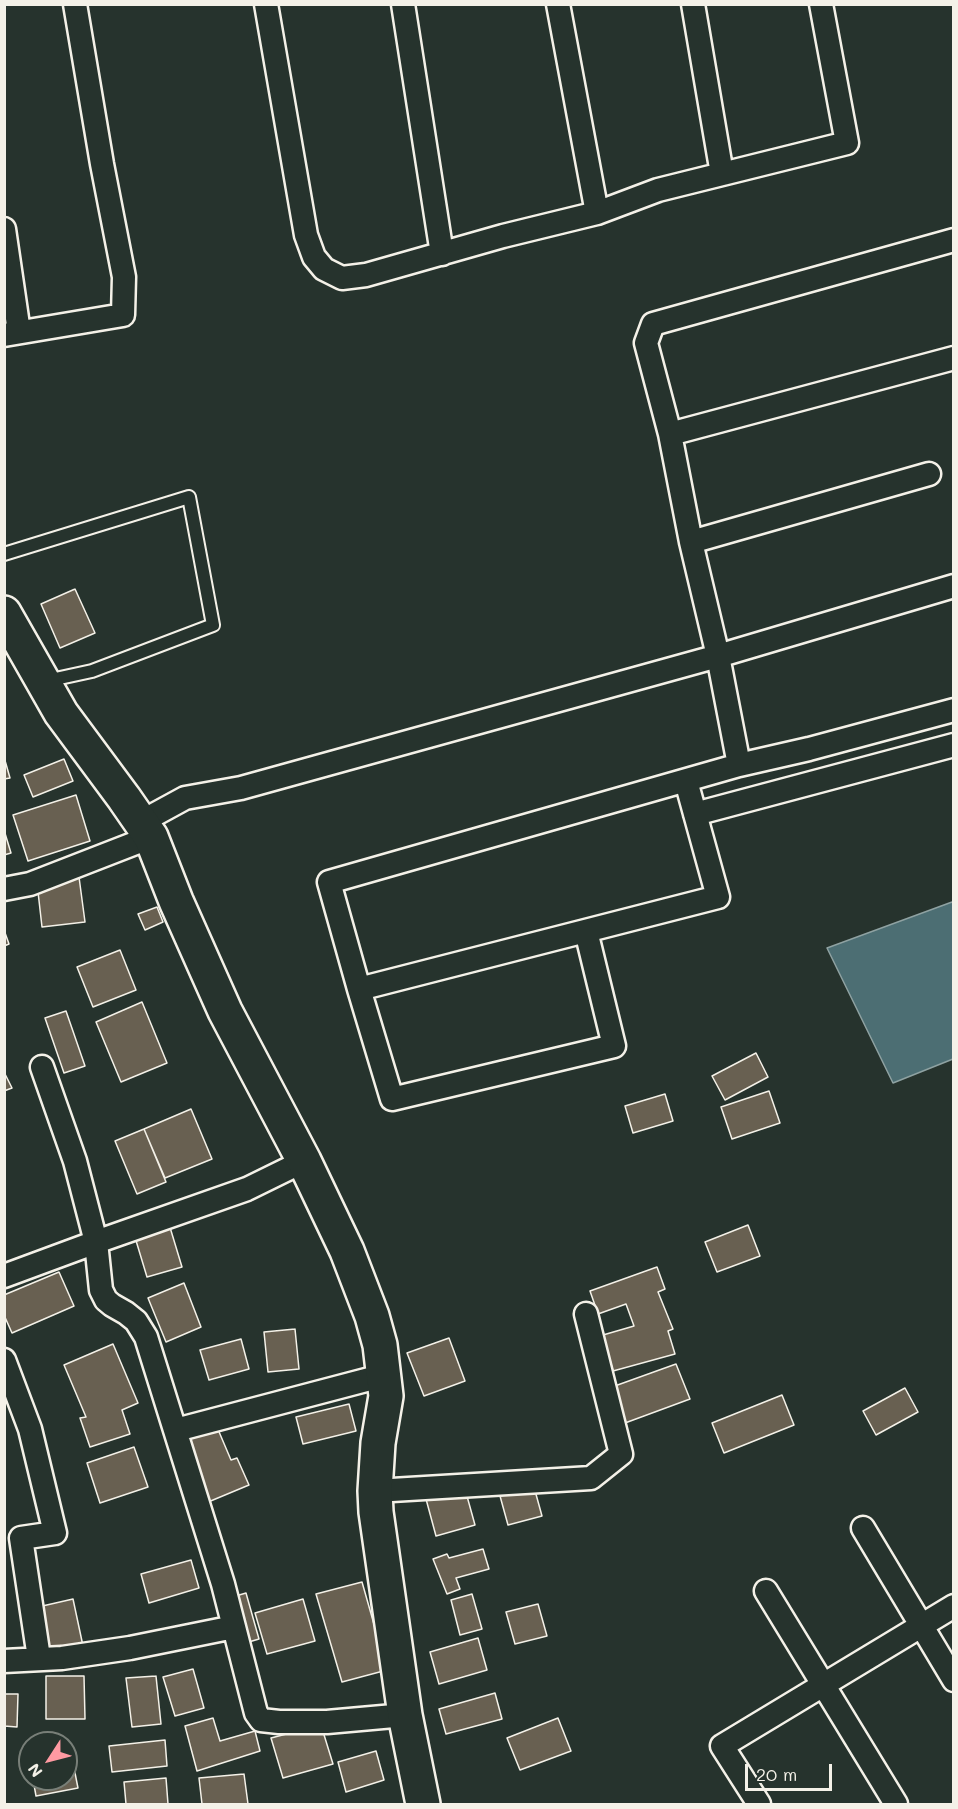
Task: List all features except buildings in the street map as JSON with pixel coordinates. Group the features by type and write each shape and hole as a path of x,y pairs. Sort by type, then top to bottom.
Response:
{"street":[{"path":"4,230 12,334 123,315 124,278 75,4"},
{"path":"266,4 306,235 314,257 324,269 342,278 366,275 597,213 658,190 847,143 821,4"},
{"path":"403,4 442,254"},
{"path":"558,4 597,213"},
{"path":"693,4 722,174"},
{"path":"739,765 670,434 646,343 653,324 954,240"},
{"path":"670,434 954,358"},
{"path":"691,542 928,474"},
{"path":"4,889 30,884 146,830 185,798 241,788 718,656 954,586"},
{"path":"4,613 62,713 146,830 225,1011 304,1161 346,1251 372,1316 380,1345 386,1396 378,1443 376,1512 405,1715 423,1804"},
{"path":"586,931 614,1046 392,1099 358,994 359,989 329,882 739,765 809,749 954,710"},
{"path":"695,814 954,745"},
{"path":"359,989 718,897 686,781"},
{"path":"42,1067 75,1161 96,1242 101,1290 106,1300 136,1321 146,1337 234,1627 256,1713 268,1722 327,1722 405,1715"},
{"path":"4,1276 248,1190 304,1161"},
{"path":"375,1491 591,1478 621,1454 585,1314"},
{"path":"4,1360 30,1429 56,1533 21,1538 39,1658"},
{"path":"176,1430 385,1375"},
{"path":"862,1528 954,1680"},
{"path":"766,1591 896,1804"},
{"path":"759,1804 722,1746 954,1606"},
{"path":"4,1661 62,1658 130,1648 234,1627"}],"lane":[{"path":"4,554 189,497 213,625 92,671 43,682"}],"water":[{"path":"952,902 954,906 953,1059 893,1083 827,948"}]}
